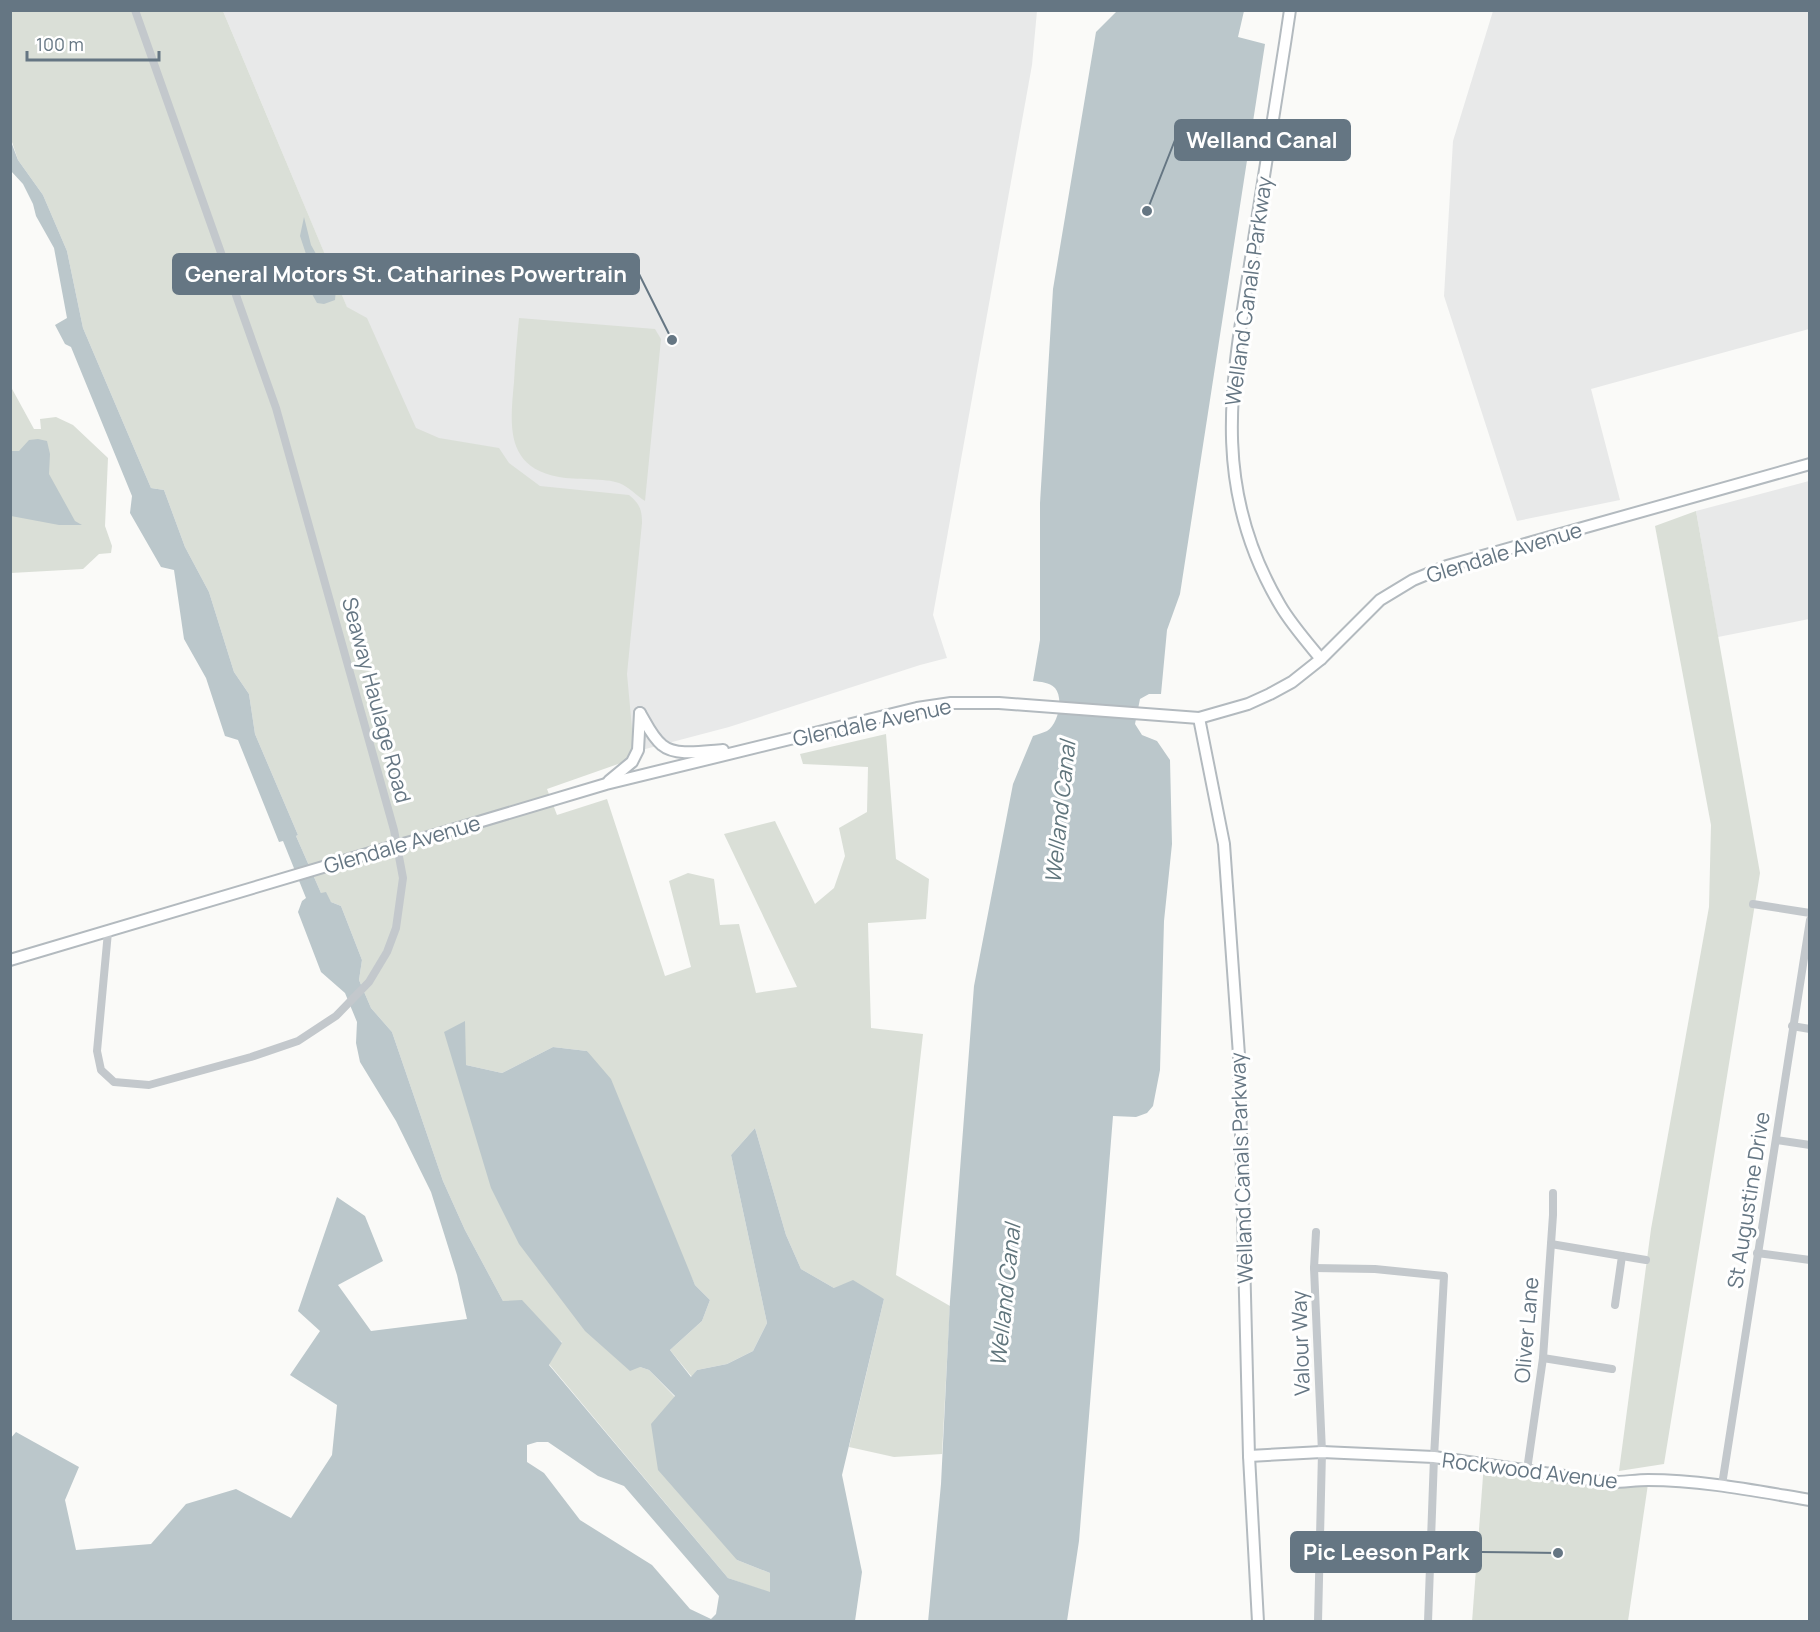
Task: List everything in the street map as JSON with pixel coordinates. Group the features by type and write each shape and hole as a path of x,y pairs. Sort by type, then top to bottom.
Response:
{"main road":[{"name":"Welland Canals Parkway","path":"1290,10 1233,372 1231,443 1235,478 1252,547 1278,602 1320,659"},
{"name":"Glendale Avenue","path":"10,960 606,784 917,708 951,703 1052,707 1199,718 1248,704 1292,682 1320,659 1380,600 1413,580 1447,566 1809,464"},
{"path":"606,784 632,762 638,750 640,712 661,745 670,750 681,752 747,750"},
{"name":"Welland Canals Parkway","path":"1199,718 1224,844 1237,1032 1249,1456 1258,1622"},
{"name":"Rockwood Avenue","path":"1249,1456 1322,1452 1434,1457 1606,1482 1624,1483 1645,1480 1722,1485 1809,1500"}],"street":[{"name":"Seaway Haulage Road","path":"108,932 97,1051 101,1070 114,1082 149,1085 251,1057 298,1041 336,1016 369,982 387,952 396,928 403,878 394,830 276,408 135,10"},
{"path":"1754,904 1809,913"},
{"name":"St Augustine Drive","path":"1722,1485 1809,920"},
{"path":"1792,1026 1809,1029"},
{"path":"1776,1140 1809,1145"},
{"name":"Oliver Lane","path":"1527,1470 1543,1358 1553,1193"},
{"name":"Valour Way","path":"1316,1232 1314,1268 1322,1452 1318,1622"},
{"path":"1551,1245 1646,1260"},
{"path":"1757,1252 1809,1260"},
{"path":"1615,1305 1622,1256"},
{"path":"1314,1268 1375,1269 1444,1276 1428,1622"},
{"path":"1543,1358 1612,1369"}],"shaded area":[{"path":"11,11 223,11 347,307 367,318 416,428 439,438 499,448 509,463 540,486 629,495 636,501 641,511 642,523 627,674 634,750 631,758 621,763 547,789 557,815 607,799 665,976 691,967 669,881 688,873 714,879 720,925 739,924 756,993 797,987 724,834 775,821 815,904 834,888 845,856 839,828 867,812 868,767 803,764 800,754 886,734 896,859 929,879 926,919 868,923 871,1028 923,1034 896,1275 950,1306 942,1454 894,1457 849,1447 884,1299 834,1288 801,1269 786,1235 755,1128 731,1155 767,1323 753,1351 727,1364 697,1370 692,1377 670,1350 702,1321 710,1300 695,1285 587,1051 553,1047 502,1073 466,1065 444,1032 640,1367 649,1370 675,1397 737,1560 770,1573 770,1593 728,1578 549,1364 562,1342 503,1301 465,1230 443,1181 392,1032 371,1008 359,980 362,960 341,906 331,902 321,893 296,836 298,835 255,734 249,694 234,672 209,592 185,547 164,490 151,488 83,328 67,251 43,195 18,160 11,139"},
{"path":"223,11 1037,11 1032,65 933,615 947,658 729,727 543,776"},
{"path":"1493,11 1810,11 1809,329 1591,389 1620,500 1517,521 1444,296 1453,141"},
{"path":"519,318 655,329 661,339 645,501 619,483 559,477 541,472 520,454 512,428"},
{"path":"11,387 34,429 41,429 40,419 56,417 73,425 108,458 105,526 112,546 111,553 99,554 83,569 11,573"},
{"path":"1809,481 1809,619 1718,637 1696,511"},
{"path":"1696,511 1760,873 1664,1464 1619,1471 1651,1229 1709,907 1711,825 1655,526"},
{"path":"1484,1463 1648,1484 1628,1621 1472,1622"}],"water":[{"path":"1117,11 1244,11 1238,37 1265,44 1180,594 1167,630 1161,694 1149,694 1140,699 1135,724 1142,735 1157,741 1170,760 1172,844 1164,921 1160,1070 1153,1106 1147,1113 1136,1117 1113,1116 1079,1541 1067,1621 928,1622 941,1484 950,1301 974,986 1013,784 1033,736 1051,728 1057,717 1059,705 1058,693 1053,686 1033,681 1040,640 1040,503 1053,289 1096,32"},
{"path":"10,139 18,160 43,195 67,251 83,328 151,488 164,490 185,547 209,592 234,672 249,694 255,734 298,835 296,836 321,893 326,892 331,902 341,906 362,960 359,980 371,1008 392,1032 443,1181 465,1230 503,1301 522,1300 562,1343 549,1365 728,1578 770,1592 770,1573 737,1560 658,1470 651,1424 675,1396 649,1370 640,1367 630,1371 585,1331 519,1244 491,1188 444,1032 465,1021 466,1065 502,1073 553,1047 587,1051 611,1079 695,1285 710,1300 702,1321 670,1350 691,1377 697,1370 727,1364 753,1351 767,1323 731,1155 755,1128 786,1235 801,1269 834,1288 853,1280 884,1299 842,1475 862,1572 855,1621 11,1621 10,1439 16,1432 79,1467 65,1500 76,1550 151,1544 186,1504 236,1489 291,1518 332,1455 337,1405 290,1375 320,1331 298,1311 337,1197 365,1216 383,1261 338,1285 371,1331 467,1319 457,1275 431,1192 396,1121 360,1062 356,1043 357,1022 345,993 321,972 298,912 302,901 306,898 283,841 279,842 238,740 225,736 206,678 184,639 174,570 161,567 130,513 132,496 71,347 65,344 55,325 67,318 54,248 36,216 23,184 11,171","holes":["548,1442 598,1476 624,1486 719,1596 716,1614 711,1619 690,1609 652,1565 580,1520 544,1473 527,1462 527,1445"]},
{"path":"304,217 311,245 336,289 335,300 324,304 317,303 312,294 311,269 300,236"},
{"path":"29,440 47,441 50,454 49,474 75,521 82,525 59,525 11,516 11,451 19,451"}],"place":[{"name":"Welland Canal","path":"1147,211"},
{"name":"General Motors St. Catharines Powertrain","path":"672,340"},
{"name":"Pic Leeson Park","path":"1558,1553"}]}
